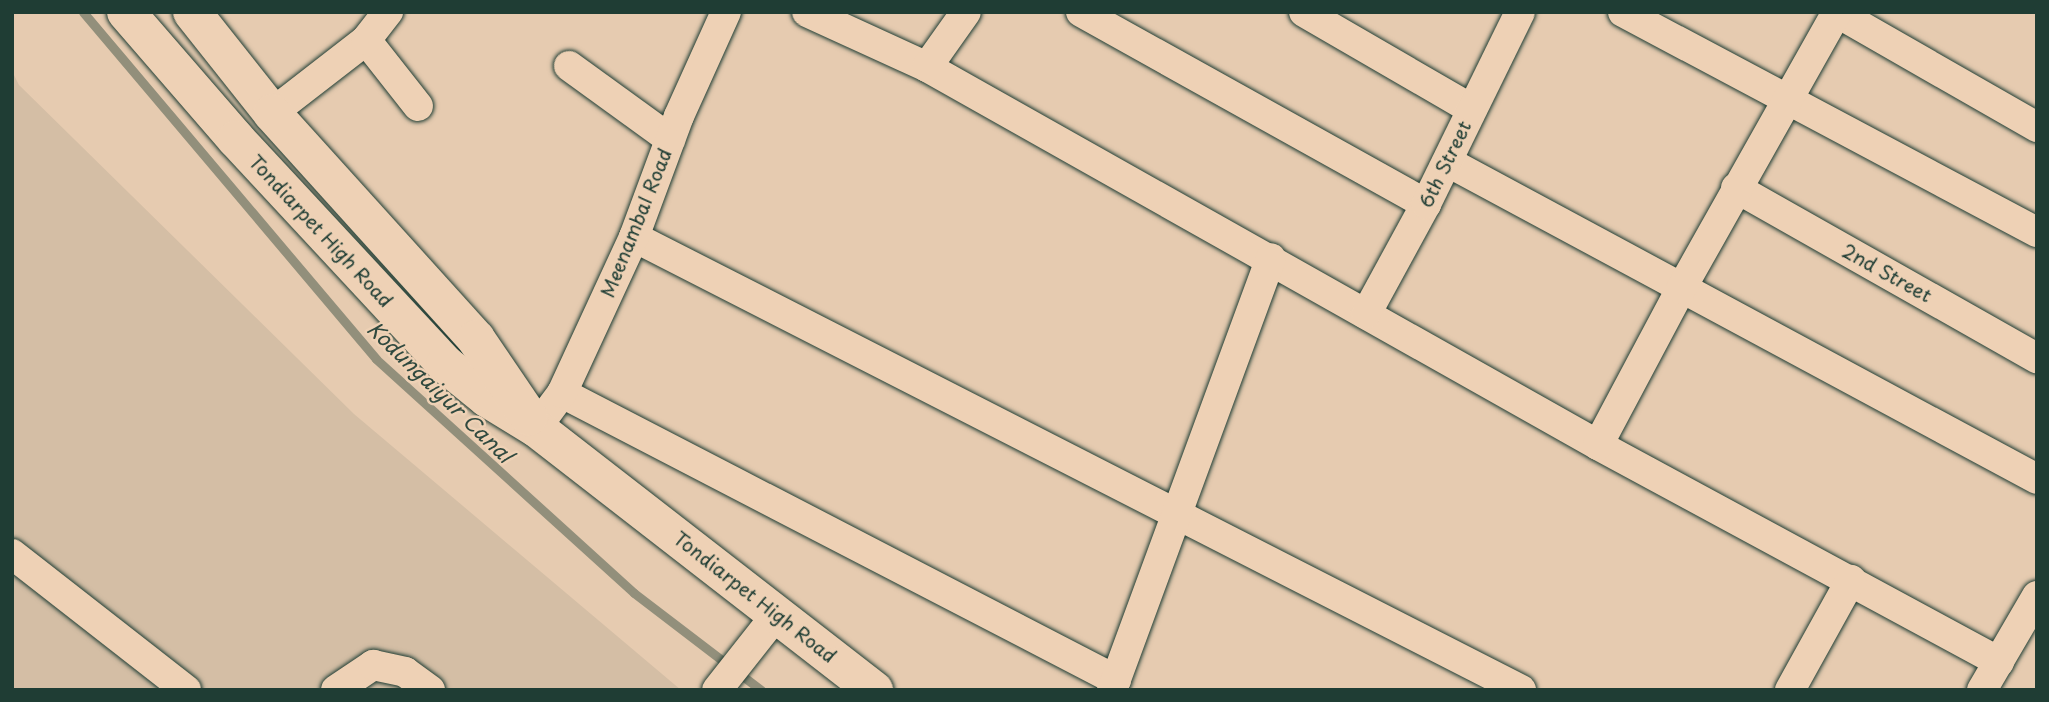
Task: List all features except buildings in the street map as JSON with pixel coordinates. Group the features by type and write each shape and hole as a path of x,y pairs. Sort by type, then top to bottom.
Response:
{"main road":[{"name":"Tondiarpet High Road","path":"126,12 236,139 445,365 487,398 536,428 874,690"},
{"name":"Tondiarpet High Road","path":"192,12 272,113 476,340 536,428"}],"street":[{"path":"272,113 366,40 388,12"},
{"name":"Meenambal Road","path":"536,428 562,393 634,237 670,139 726,12"},
{"path":"807,12 928,67 1598,444 1999,662"},
{"path":"928,67 966,12"},
{"path":"1081,12 1426,204"},
{"path":"1304,12 1471,108"},
{"path":"1623,12 2037,232"},
{"path":"1598,444 1736,188 1837,12 2037,127"},
{"name":"6th Street","path":"1366,314 1448,162 1471,108 1519,13"},
{"path":"366,40 418,106"},
{"path":"569,66 670,139"},
{"path":"1448,162 2037,479"},
{"name":"2nd Street","path":"1736,188 2037,358"},
{"path":"634,237 1521,690"},
{"path":"562,393 1114,685 1271,258"},
{"path":"12,554 186,690"},
{"path":"1790,690 1851,580"},
{"path":"1982,690 2037,596"},
{"path":"717,690 777,614"},
{"path":"336,690 373,665 405,672 430,690"}],"shaded area":[{"path":"12,71 19,85 354,414 681,690 12,690"}],"waterway":[{"name":"Kodungaiyur Canal","path":"83,12 376,359 634,593 761,690"}]}
